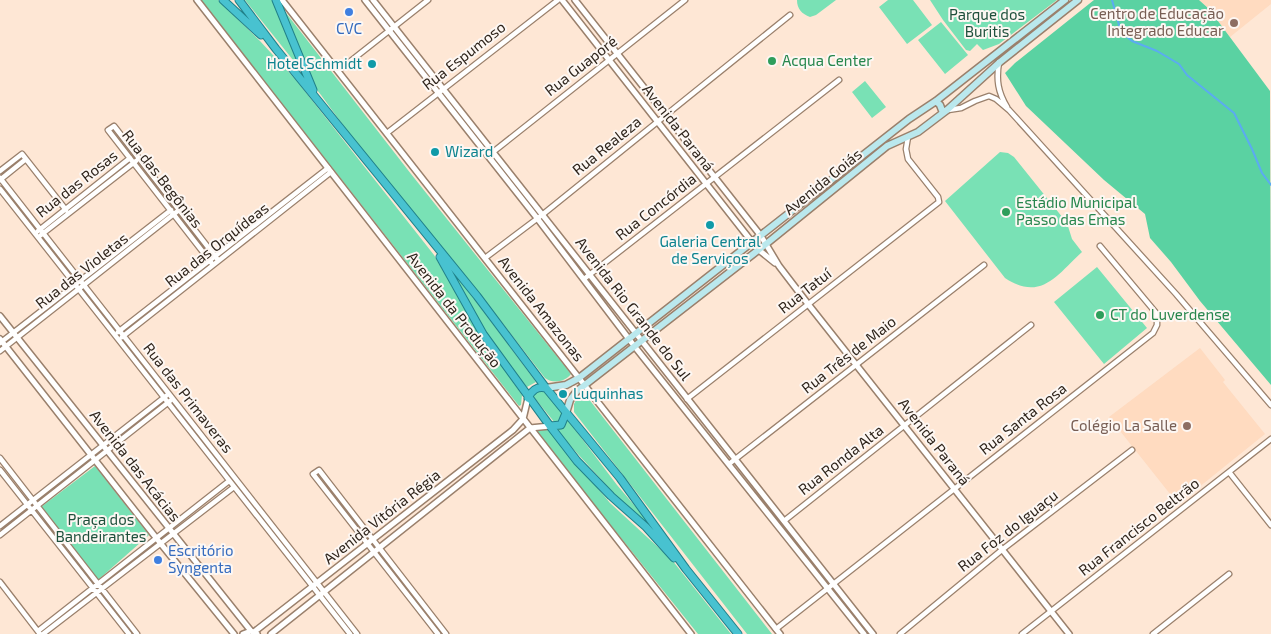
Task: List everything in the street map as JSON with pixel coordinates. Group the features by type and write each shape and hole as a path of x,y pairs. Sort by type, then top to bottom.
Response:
{"highway":[{"path":"224,0 276,49"},
{"path":"239,0 276,49 477,296 546,388 620,478 686,569 738,634"},
{"path":"276,0 316,98"},
{"path":"432,241 483,334 528,398 577,461 604,489 646,527 686,569"},
{"path":"528,398 535,388 546,388"},
{"path":"550,426 561,425 566,413"}],"main road":[{"name":"Avenida Goiás","path":"546,388 566,385 579,378 903,124 936,101 1065,0"},
{"name":"Avenida Goiás","path":"566,413 570,400 584,385 759,250 887,146 918,132 945,112 1000,62 1078,0"},
{"path":"936,101 945,112"},
{"path":"903,124 904,133 908,137"}],"street":[{"name":"Avenida da Produção","path":"197,0 691,634"},
{"name":"Avenida Amazonas","path":"282,0 778,632"},
{"name":"Avenida Rio Grande do Sul","path":"365,0 539,216 637,333 873,634"},
{"name":"Avenida Rio Grande do Sul","path":"373,0 493,152 635,347 864,634"},
{"path":"338,71 428,0"},
{"name":"Avenida Paraná","path":"560,0 752,242 779,266"},
{"name":"Rua Espumoso","path":"387,133 443,88 560,0"},
{"name":"Avenida Paraná","path":"575,0 761,236 779,266 808,304 1069,634"},
{"name":"Rua Guaporé","path":"493,152 685,0"},
{"name":"Rua Realeza","path":"485,258 666,116 790,15"},
{"path":"1000,62 999,92 1009,110"},
{"name":"Rua Concórdia","path":"584,279 839,80"},
{"path":"945,112 962,108 988,96 996,99 1009,110 1176,294 1271,405"},
{"name":"Rua das Begônias","path":"211,262 108,130 114,126 217,258"},
{"name":"Rua Tatuí","path":"687,399 939,202 938,197 908,159 906,149 908,137"},
{"path":"0,171 22,154 67,211"},
{"name":"Rua das Rosas","path":"37,235 135,154"},
{"path":"0,179 26,159"},
{"name":"Rua das Rosas","path":"67,211 139,159"},
{"name":"Rua das Orquídeas","path":"117,332 217,258 329,170"},
{"name":"Rua das Primaveras","path":"0,179 42,231 80,285"},
{"name":"Rua das Primaveras","path":"0,189 80,285 167,395 229,482 316,585"},
{"name":"Rua das Violetas","path":"0,351 2,342 15,335 177,208"},
{"name":"Rua Santa Rosa","path":"778,632 834,584 1156,329 1158,321 1156,314 1100,246"},
{"name":"Rua das Orquídeas","path":"121,337 211,262"},
{"name":"Rua Três de Maio","path":"729,464 984,265"},
{"name":"Avenida das Acácias","path":"0,316 168,529 254,632"},
{"name":"Rua Ronda Alta","path":"784,521 1031,325"},
{"name":"Avenida das Acácias","path":"2,342 234,634"},
{"path":"0,535 167,395"},
{"path":"523,419 528,398"},
{"path":"0,526 33,500 94,458 108,452 171,401"},
{"name":"Rua das Primaveras","path":"171,401 234,477 322,593 350,634"},
{"name":"Avenida Vitória Régia","path":"243,634 254,632 316,585 512,430 523,419"},
{"path":"530,428 550,426"},
{"name":"Avenida Vitória Régia","path":"271,634 530,428"},
{"name":"Rua Francisco Beltrão","path":"1022,634 1271,439"},
{"name":"Rua Foz do Iguaçu","path":"900,634 1003,549 1132,450"},
{"path":"0,458 138,634"},
{"path":"0,470 128,634"},
{"path":"438,634 313,474 319,470 446,634"},
{"path":"1229,472 1271,525"},
{"path":"40,633 92,588 234,477"},
{"path":"40,633 96,594 239,484"},
{"path":"1153,634 1229,574"},
{"path":"0,582 40,633"},
{"name":"Rua das Primaveras","path":"322,593 357,634"}],"shaded area":[{"name":"Centro de Educação Integrado Educar","path":"1199,0 1271,0 1271,4 1230,37 1209,9"},
{"name":"Colégio La Salle","path":"1200,348 1225,380 1223,382 1265,434 1178,504 1109,417"}],"green space":[{"path":"201,0 218,0 296,80 434,255 478,331 522,395 521,405 519,406"},
{"path":"245,0 276,0 411,174 571,374 568,377 555,381 545,378 469,280 362,151 321,95"},
{"path":"797,0 836,0 816,15 810,17 801,11"},
{"path":"888,0 913,0 932,25 907,44 879,7"},
{"name":"Parque dos Buritis","path":"930,0 1057,0 999,44 983,50 977,44 970,51 966,50"},
{"path":"1094,0 1199,0 1209,9 1270,91 1271,385 1150,238 1145,214 1104,180 1026,106 1005,73"},
{"path":"941,22 968,55 945,74 918,40"},
{"path":"865,81 886,107 872,118 852,92"},
{"name":"Estádio Municipal Passo das Emas","path":"1000,152 1008,153 1014,157 1067,223 1072,239 1082,252 1056,277 1048,283 1039,286 1018,285 1005,278 945,201"},
{"name":"CT do Luverdense","path":"1097,267 1147,328 1104,364 1054,302"},
{"path":"450,270 458,277 536,382 527,387 505,360 476,316"},
{"path":"539,389 543,390 563,413 562,419 555,423 533,396"},
{"path":"583,396 588,398 772,634 747,634 574,412 574,404 577,398"},
{"path":"567,419 658,535 630,511 555,429"},
{"path":"543,428 549,429 610,503 672,560 731,634 698,634 536,432"},
{"name":"Praça dos Bandeirantes","path":"95,466 149,535 98,580 41,507"}],"waterway":[{"path":"1112,0 1121,32 1132,41 1157,51 1179,64 1187,75 1234,113 1262,173 1271,185"}],"place":[{"name":"CVC","path":"349,12"},
{"name":"Centro de Educação Integrado Educar","path":"1234,23"},
{"name":"Acqua Center","path":"772,61"},
{"name":"Hotel Schmidt","path":"372,64"},
{"name":"Wizard","path":"435,152"},
{"name":"Estádio Municipal Passo das Emas","path":"1006,212"},
{"name":"Galeria Central de Serviços","path":"710,225"},
{"name":"CT do Luverdense","path":"1100,315"},
{"name":"Luquinhas","path":"563,394"},
{"name":"Colégio La Salle","path":"1187,426"},
{"name":"Escritório Syngenta","path":"158,560"}]}
